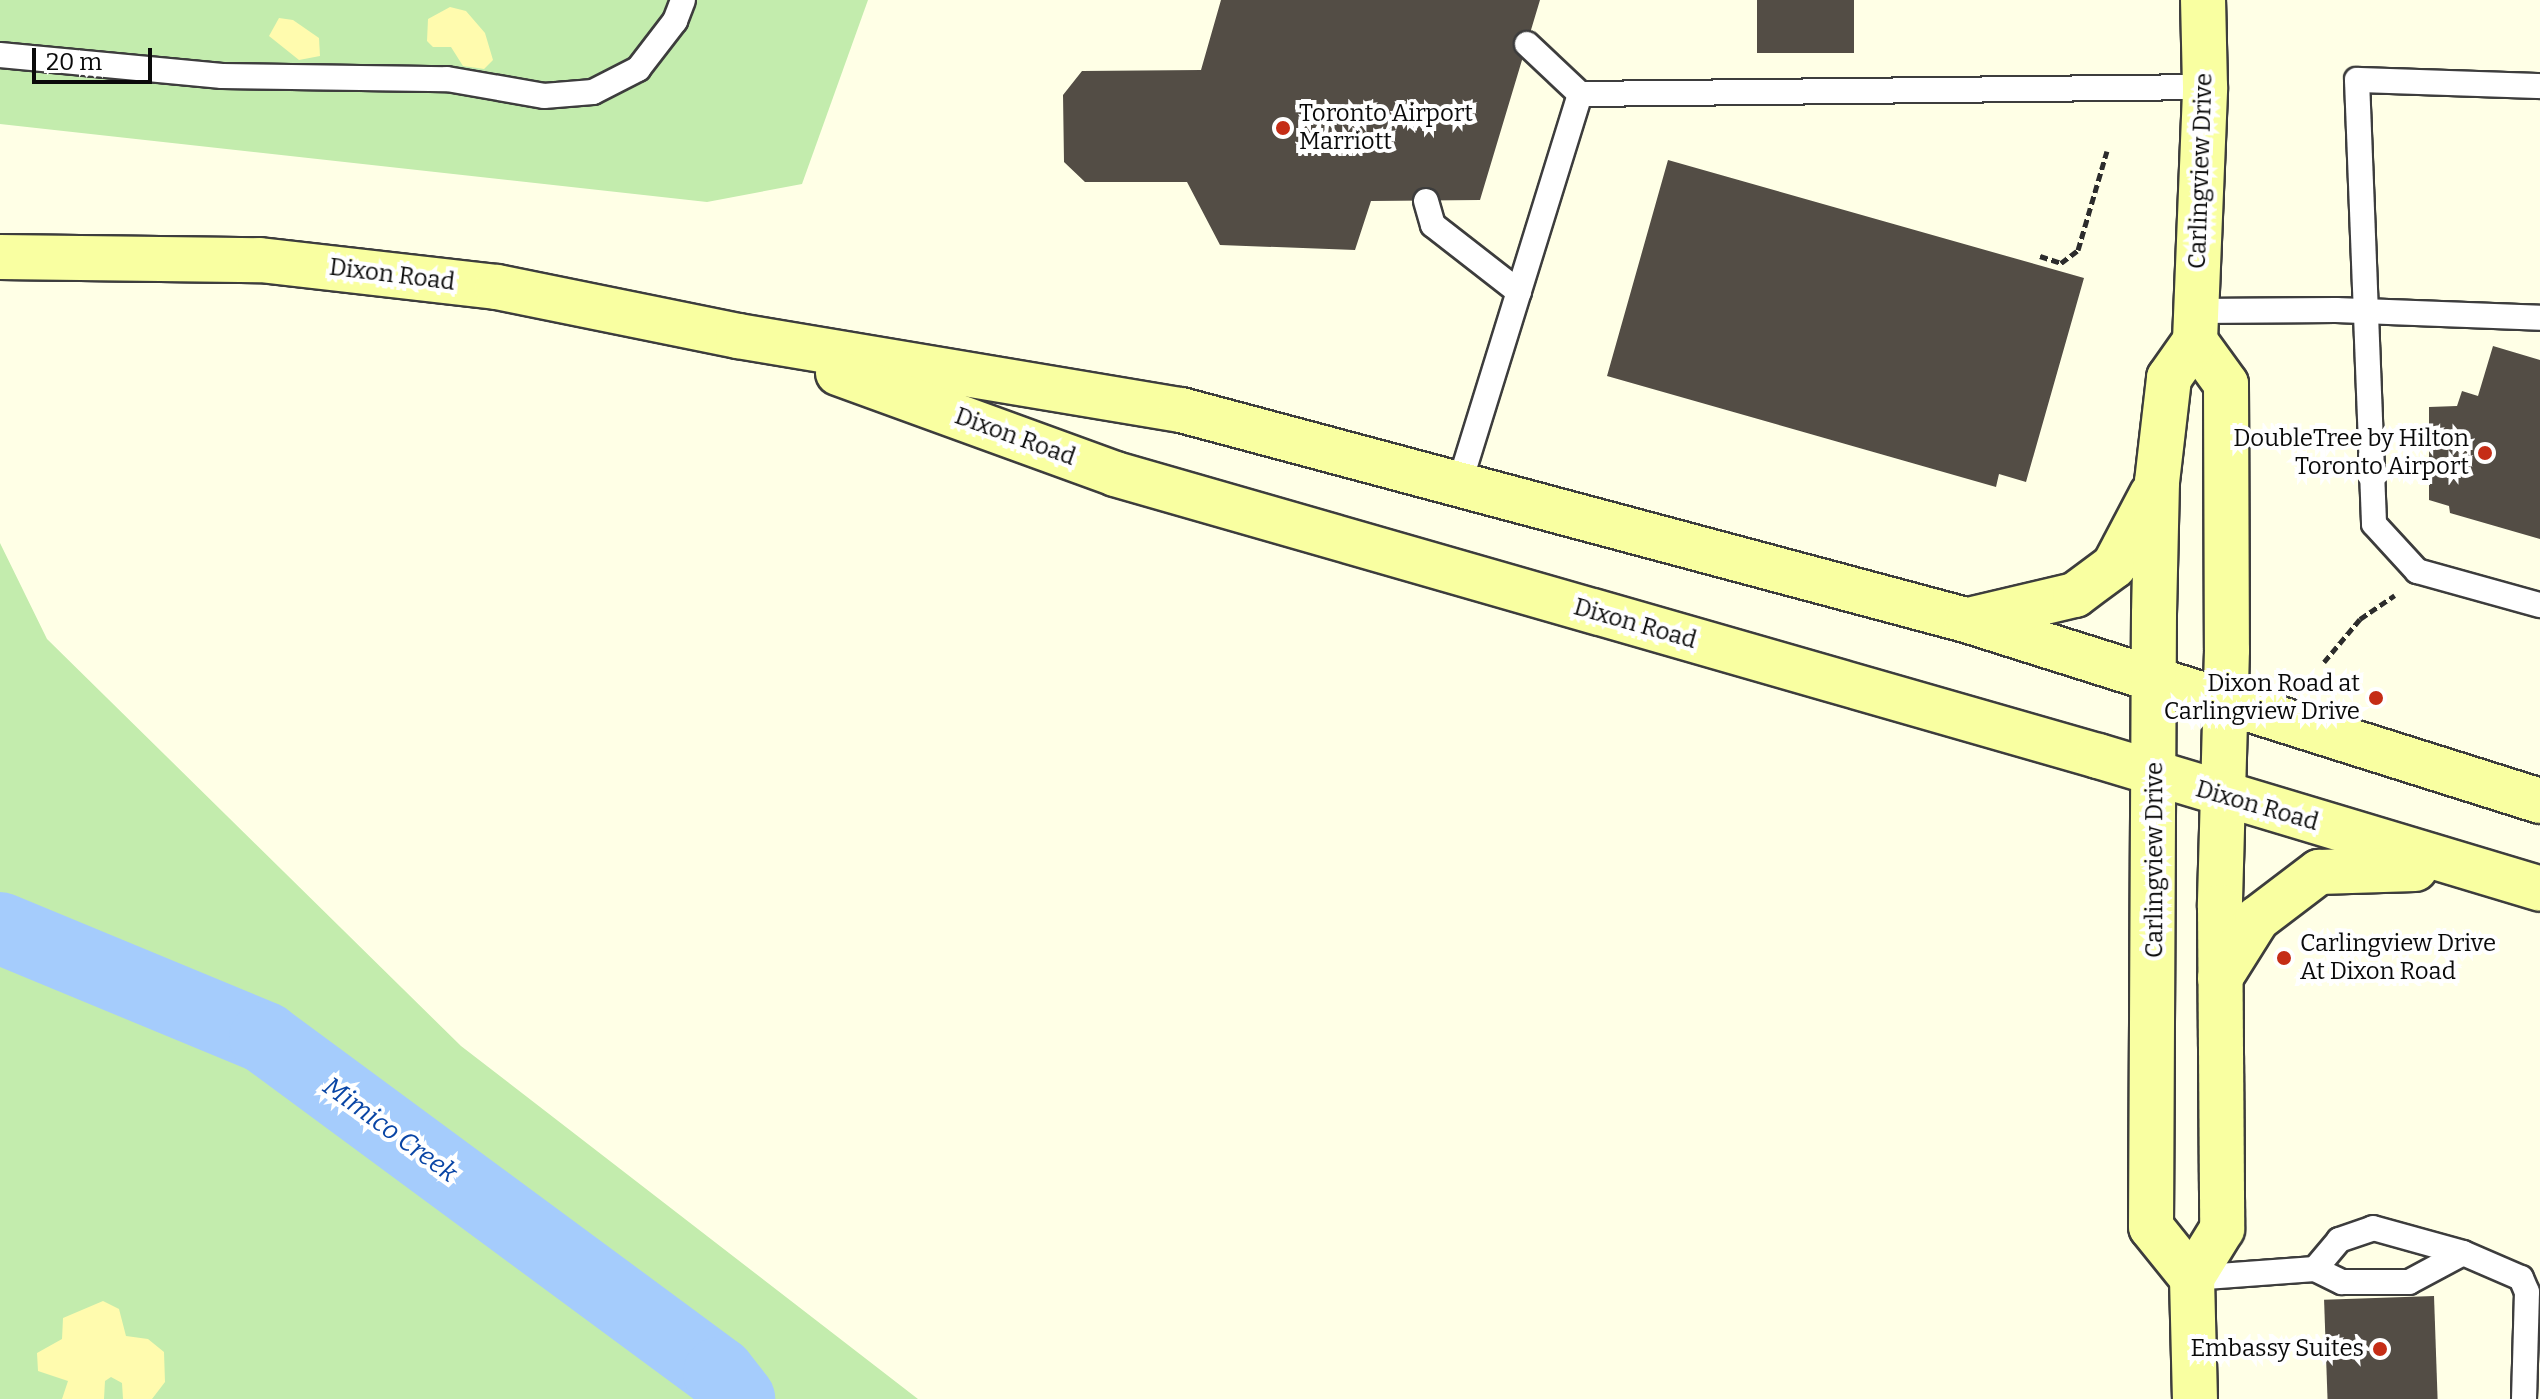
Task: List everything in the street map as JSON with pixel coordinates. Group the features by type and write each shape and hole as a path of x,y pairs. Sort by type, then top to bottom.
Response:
{"main road":[{"name":"Carlingview Drive","path":"2192,1278 2151,1227 2157,482 2169,378 2196,326 2205,87 2203,0"},
{"name":"Dixon Road","path":"14,253 260,260 497,287 738,336 1181,410 1966,620 2540,801"},
{"path":"2195,1399 2192,1278 2222,1229 2220,978 2226,384 2196,326"},
{"name":"Dixon Road","path":"738,336 1115,474 2155,775 2465,871 2540,889"},
{"path":"1966,620 2075,595 2114,566 2157,482"},
{"path":"2220,978 2257,919 2319,872 2465,871"}],"lane":[{"path":"0,55 222,76 447,79 544,96 581,93 638,69 675,21 683,0"},
{"path":"1527,44 1580,94 2205,87"},
{"path":"2540,86 2357,80 2374,524 2417,571 2540,605"},
{"path":"1459,485 1580,94"},
{"path":"1426,201 1433,225 1519,292"},
{"path":"2196,326 2366,312 2540,318"},
{"path":"2315,1269 2339,1240 2373,1228 2463,1253 2521,1278 2527,1292 2524,1399"},
{"path":"2192,1278 2315,1269 2342,1282 2409,1282 2463,1253"}],"path":[{"path":"2040,256 2061,263 2078,250 2107,151"},
{"path":"2324,662 2360,619 2394,596 2417,571"}],"green space":[{"path":"0,0 868,0 802,184 707,202 0,124"},
{"path":"0,543 47,639 461,1046 918,1399 0,1399"}],"sand":[{"path":"450,7 466,11 485,33 493,60 484,69 463,66 451,47 433,47 427,41 428,19"},
{"path":"279,18 293,20 319,38 320,56 299,60 269,36"},
{"path":"103,1301 119,1309 126,1336 148,1339 164,1352 165,1382 152,1399 123,1399 122,1383 111,1377 105,1381 104,1399 62,1399 68,1381 38,1371 37,1353 62,1339 63,1318"}],"building":[{"name":"Toronto Airport Marriott","path":"1221,0 1540,0 1480,200 1371,201 1355,250 1220,245 1187,182 1085,182 1064,162 1063,95 1082,71 1201,70"},
{"path":"1757,0 1854,0 1854,53 1757,53"},
{"path":"1668,160 2084,278 2026,482 1999,474 1996,487 1607,376"},
{"name":"DoubleTree by Hilton Toronto Airport","path":"2493,346 2540,360 2540,539 2450,513 2449,506 2429,500 2429,407 2457,406 2462,391 2478,396"},
{"name":"Embassy Suites","path":"2434,1296 2438,1399 2328,1399 2324,1300"}],"waterway":[{"name":"Mimico Creek","path":"0,928 265,1038 719,1373 739,1399"}],"place":[{"name":"Toronto Airport Marriott","path":"1283,128"},
{"name":"DoubleTree by Hilton Toronto Airport","path":"2485,453"},
{"name":"Dixon Road at Carlingview Drive","path":"2376,698"},
{"name":"Carlingview Drive At Dixon Road","path":"2284,958"},
{"name":"Embassy Suites","path":"2380,1349"}]}
